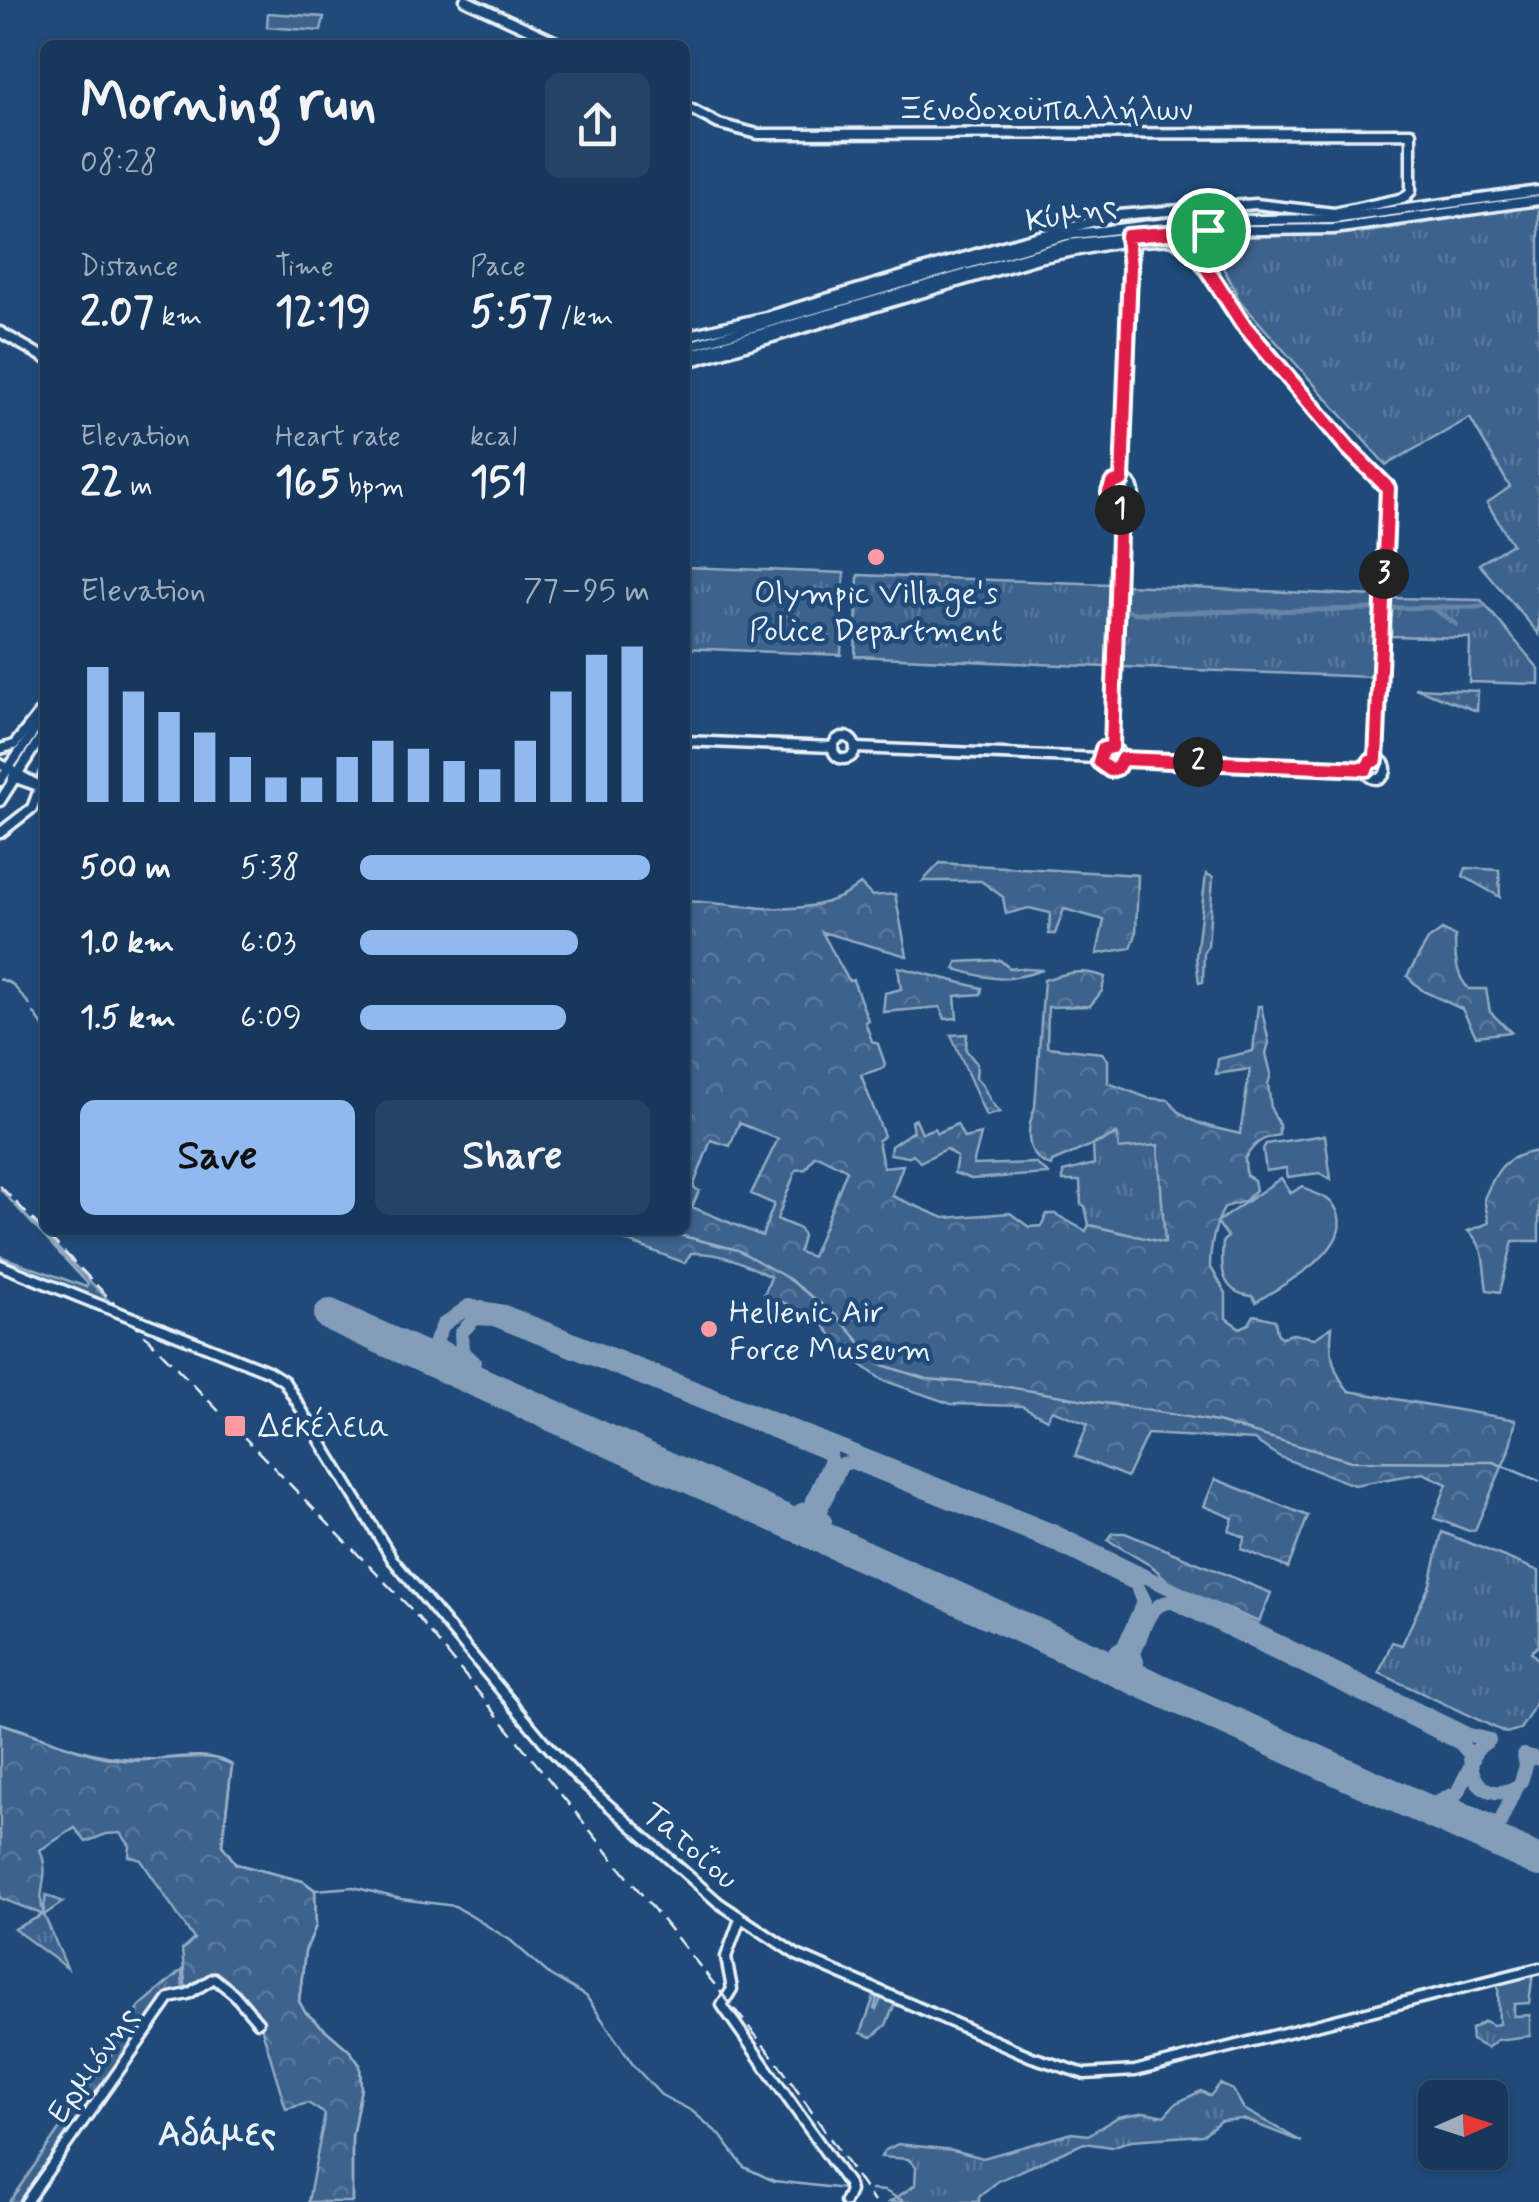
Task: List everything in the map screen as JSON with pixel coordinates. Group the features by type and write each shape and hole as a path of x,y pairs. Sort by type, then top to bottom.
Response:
{"street":[{"path":"466,0 552,40"},
{"name":"Ξενοδοχοϋπαλλήλων","path":"690,109 719,124 758,134 1411,133 1410,195 1377,205 1334,213 1245,204 1118,215 766,317 690,335"},
{"name":"Κύμης","path":"1130,234 1184,222 1333,219 1539,190"},
{"name":"Κύμης","path":"690,346 1031,244 1130,234 1334,228 1539,200"},
{"path":"1196,256 1194,242 1208,230"},
{"path":"1122,480 1130,234"},
{"path":"690,359 1130,234 1172,239 1196,256 1242,323 1340,439 1388,488 1376,760"},
{"path":"0,332 40,355"},
{"path":"1122,480 1131,484 1134,494 1131,501 1120,505 1111,500 1109,492 1112,484 1122,480"},
{"path":"1112,747 1120,505"},
{"path":"0,749 14,745 40,712"},
{"path":"0,800 6,773 40,722"},
{"path":"6,773 40,736"},
{"path":"833,747 846,736 856,748"},
{"path":"690,741 833,747"},
{"path":"833,747 836,756 844,760 856,748"},
{"path":"1112,747 1122,759 1117,768 1110,770 1100,765 1099,758 1103,749 1112,747"},
{"path":"856,748 1099,758"},
{"path":"1122,759 1366,769"},
{"path":"1366,769 1371,778 1382,778 1385,766 1376,760"},
{"path":"1366,769 1376,760"},
{"path":"6,773 40,786"},
{"path":"0,834 32,808 40,788"},
{"name":"Τατοΐου","path":"0,1265 268,1370 284,1381 382,1544 532,1727 578,1778 699,1887 740,1920 797,1955 1045,2062 1102,2075 1135,2071 1539,1968"},
{"path":"740,1920 726,1957 732,1989 722,2002 724,2009 848,2184 850,2191 845,2202"},
{"name":"Ερμιόνης","path":"26,2202 170,1998 188,1994 214,1978 258,2022"}],"green space":[{"path":"268,13 324,17 321,31 267,27"},
{"path":"1539,194 1334,226 1232,227 1334,222"},
{"path":"1539,205 1539,634 1479,564 1512,544 1487,503 1510,487 1470,418 1386,465 1240,301 1207,236 1362,233"},
{"path":"690,567 844,573 841,655 690,648"},
{"path":"858,575 1109,584 1109,664 1106,667 855,656"},
{"path":"1126,585 1376,596 1374,674 1371,677 1122,667"},
{"path":"1392,598 1481,600 1539,669 1539,684 1469,682 1470,638 1391,636"},
{"path":"1415,688 1478,691 1477,711"},
{"path":"940,863 1138,875 1136,934 1131,948 1097,954 1104,920 1064,909 1055,934 1049,934 1050,913 1029,908 1006,914 1003,897 981,881 923,881"},
{"path":"1466,868 1499,870 1500,897 1463,876"},
{"path":"1206,874 1213,877 1208,946 1204,951 1203,982 1199,983 1196,957"},
{"path":"860,884 872,896 895,894 907,956 822,932 849,981 853,980 872,1041 878,1044 885,1064 861,1075 884,1136 878,1140 883,1167 903,1165 892,1196 944,1218 1010,1213 1029,1227 1041,1226 1047,1214 1055,1214 1086,1231 1089,1225 1165,1243 1158,1145 1119,1149 1117,1134 1052,1162 1051,1166 1042,1162 1032,1149 1029,1133 1035,1107 1044,980 1074,972 1105,977 1102,991 1090,1006 1048,1007 1047,1047 1102,1053 1108,1060 1108,1083 1148,1098 1169,1100 1191,1120 1240,1134 1250,1069 1216,1074 1218,1059 1253,1051 1261,1006 1269,1043 1266,1053 1271,1074 1271,1109 1279,1135 1259,1142 1245,1158 1246,1175 1254,1180 1256,1190 1245,1201 1225,1207 1216,1228 1210,1266 1226,1293 1226,1318 1240,1328 1249,1324 1254,1315 1275,1320 1281,1337 1293,1334 1315,1338 1332,1327 1333,1361 1349,1391 1516,1420 1508,1453 1475,1530 1434,1518 1447,1484 1423,1473 1354,1485 1280,1457 1254,1440 1147,1434 1127,1477 1075,1456 1088,1424 1052,1410 1047,1419 1022,1406 951,1404 882,1380 848,1355 821,1322 803,1310 764,1295 771,1277 713,1254 691,1253 685,1263 611,1235 690,1235 690,901 776,908 821,904","holes":["739,1123 778,1139 751,1194 774,1204 762,1236 692,1207 699,1191 693,1187 711,1140 730,1146","814,1156 847,1170 812,1257 799,1252 803,1236 800,1229 777,1219 796,1170 806,1169"]},
{"path":"1442,930 1455,936 1457,964 1464,983 1469,989 1486,989 1490,1012 1511,1032 1476,1036 1462,1009 1423,991 1407,976 1428,940"},
{"path":"1000,960 1009,968 1043,970 999,978 955,969 957,962"},
{"path":"898,967 982,988 981,994 955,996 957,1018 945,1019 940,1007 883,1012 885,993 901,989"},
{"path":"967,1034 966,1050 977,1064 976,1078 1000,1112 986,1116 951,1035"},
{"path":"916,1119 922,1133 934,1128 937,1133 957,1124 964,1138 981,1134 973,1165 1035,1163 1049,1174 971,1179 954,1173 957,1157 946,1149 920,1162 913,1154 890,1154 891,1146 913,1131 911,1121"},
{"path":"1118,1134 1158,1145 1165,1243 1089,1225 1085,1206 1081,1204 1080,1181 1063,1181 1063,1172 1094,1164 1093,1145"},
{"path":"1325,1135 1331,1179 1319,1173 1288,1177 1286,1168 1266,1171 1266,1144"},
{"path":"1539,1151 1539,1241 1513,1241 1500,1292 1487,1290 1481,1251 1468,1231 1489,1223 1484,1199 1504,1165 1518,1156"},
{"path":"1281,1178 1291,1193 1303,1186 1335,1207 1340,1222 1337,1237 1315,1263 1256,1302 1252,1296 1233,1290 1224,1276 1223,1241 1228,1237 1217,1222"},
{"path":"43,1235 116,1308 0,1262 0,1256 86,1287 88,1284"},
{"path":"1215,1479 1308,1516 1288,1568 1241,1549 1245,1537 1229,1531 1233,1518 1204,1506"},
{"path":"1442,1532 1539,1571 1539,1645 1531,1652 1539,1661 1538,1690 1520,1729 1506,1733 1379,1673 1392,1642 1402,1645 1430,1584"},
{"path":"1113,1533 1125,1533 1271,1593 1259,1622 1174,1587 1153,1567 1108,1540"},
{"path":"0,1723 98,1754 139,1759 207,1758 232,1765 222,1845 236,1864 303,1881 315,1890 316,1926 305,1952 299,2001 305,2012 350,2051 360,2065 361,2088 352,2137 352,2202 308,2202 325,2114 308,2103 286,2109 259,2019 217,1976 186,1993 182,1950 194,1939 141,1860 129,1856 130,1846 121,1833 86,1842 75,1828 40,1850 44,1915 0,1898"},
{"path":"46,1895 63,1902 44,1915 67,1968 14,1929 43,1915"},
{"path":"182,1970 183,1991 169,1994 155,2011 21,2202 9,2202 109,2058 140,2006"},
{"path":"1533,1973 1529,2003 1514,2004 1514,2016 1530,2015 1530,2036 1497,2040 1487,2048 1472,2040 1471,2029 1485,2021 1499,2024 1498,1984"},
{"path":"875,1994 876,2010 881,1998 895,2003 886,2025 872,2037 861,2033"},
{"path":"1220,2084 1233,2090 1244,2109 1302,2142 1243,2119 1220,2121 1203,2135 1131,2140 1112,2147 1084,2143 998,2181 979,2197 979,2202 890,2202 915,2185 916,2167 908,2159 881,2157 898,2144 953,2150 983,2158 1072,2133 1088,2135 1118,2117 1145,2112 1164,2116 1176,2103 1201,2091 1210,2096"}],"waterway":[{"path":"1393,608 1482,607"},
{"path":"1127,610 1135,613 1372,609"},
{"path":"1434,609 1456,624"},
{"path":"0,979 12,984 30,1005"},
{"path":"34,1013 40,1022"},
{"path":"679,1235 738,1250 789,1279 838,1317 879,1364 927,1379 996,1385 1217,1422 1351,1461 1493,1462 1539,1481"},
{"path":"0,1723 75,1749 122,1760 207,1757 232,1765 222,1845 236,1864 303,1881 315,1890 316,1926 305,1952 299,2001 305,2012 350,2051 360,2065 361,2088 352,2137 352,2202"},
{"path":"315,1890 353,1887 401,1899 455,1906 510,1940 550,1975 586,1996 634,2066 661,2095 692,2111 720,2135 744,2167 774,2181 845,2189"},
{"path":"871,2190 885,2191 905,2202"}],"taxiway":[{"path":"469,1306 504,1312 1053,1531 1469,1735 1489,1740 1476,1750 1471,1765 1469,1753 1460,1743 1173,1602 1158,1606 1147,1619 1134,1653 1137,1662 1116,1652 1124,1646 1144,1600 1136,1584 1050,1542 852,1462 842,1464 822,1506 825,1521 801,1510 809,1508 831,1460 830,1454 494,1319 475,1318 461,1333 462,1351 474,1362 434,1344 443,1325 469,1306"},
{"path":"1521,1781 1526,1766 1524,1755 1539,1759"},
{"path":"1471,1765 1477,1780 1487,1790 1500,1792 1516,1787 1499,1825 1442,1799 1457,1793 1471,1765"}],"runway":[{"path":"330,1315 1539,1861"}],"railway":[{"path":"0,1186 40,1227"},
{"path":"48,1235 412,1610 778,2063 874,2202"}],"place":[{"name":"Olympic Village's Police Department","path":"876,557"},
{"name":"Hellenic Air Force Museum","path":"709,1329"},
{"name":"Δεκέλεια","path":"235,1426"}],"district":[{"name":"Αδάμες","path":"217,2133"}],"route":[{"path":"1208,230 1198,236 1194,249 1222,296 1348,448 1388,488 1376,760 1366,769 1122,759 1117,768 1110,770 1099,762 1103,749 1112,747 1120,505 1111,500 1109,492 1112,484 1122,480 1130,268 1127,236 1208,230"}]}
